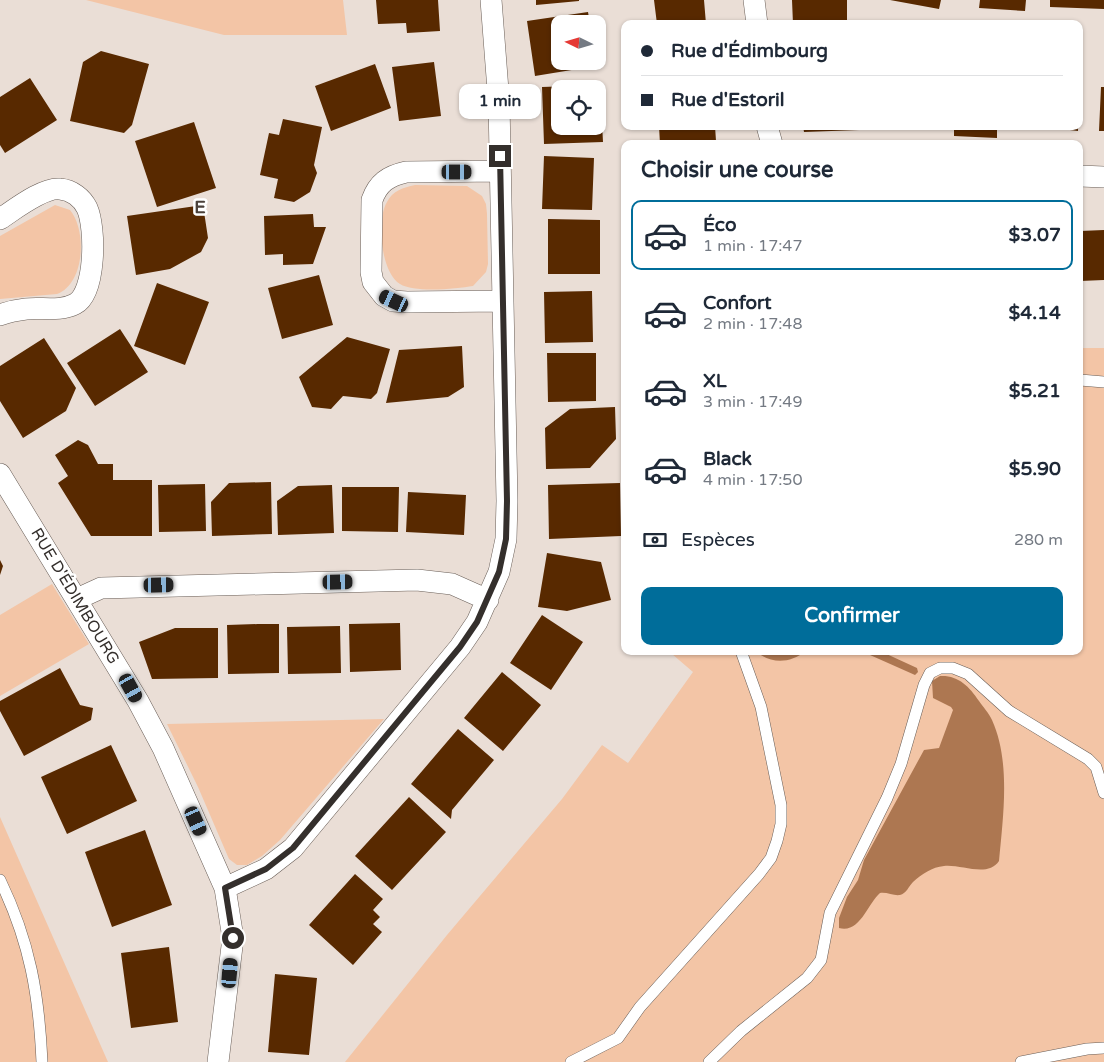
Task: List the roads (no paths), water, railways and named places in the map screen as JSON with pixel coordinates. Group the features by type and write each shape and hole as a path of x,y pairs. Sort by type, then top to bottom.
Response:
{"street":[{"path":"225,888 266,869 293,848 460,647 488,600 499,572 507,524 498,81 490,0"},
{"path":"754,0 756,20"},
{"path":"500,171 406,172 393,175 383,182 376,190 372,200 371,272 378,290 394,301 502,301"},
{"path":"1083,176 1104,177"},
{"path":"0,219 50,190 60,189 72,192 81,199 90,220 92,275 83,298 74,305 63,308 26,309 0,315"},
{"name":"RUE D'ÉDIMBOURG","path":"0,474 123,674 163,748 225,888 233,938 218,1062"},
{"path":"77,599 95,589 120,587 417,580 452,584 488,600"}],"lane":[{"path":"1083,380 1104,382"},
{"path":"572,1062 618,1038 640,1007 760,874 771,858 781,824 781,805 761,707 742,655"},
{"path":"709,1062 741,1032 807,978 821,960 830,913 887,798 901,764 924,685 930,673 940,668 953,668 968,674 1009,711 1088,758 1096,767 1104,793"},
{"path":"0,880 16,916 34,976 40,1012 42,1062"},
{"path":"1021,1062 1104,1048"}],"district":[{"name":"E","path":"200,207"}]}
